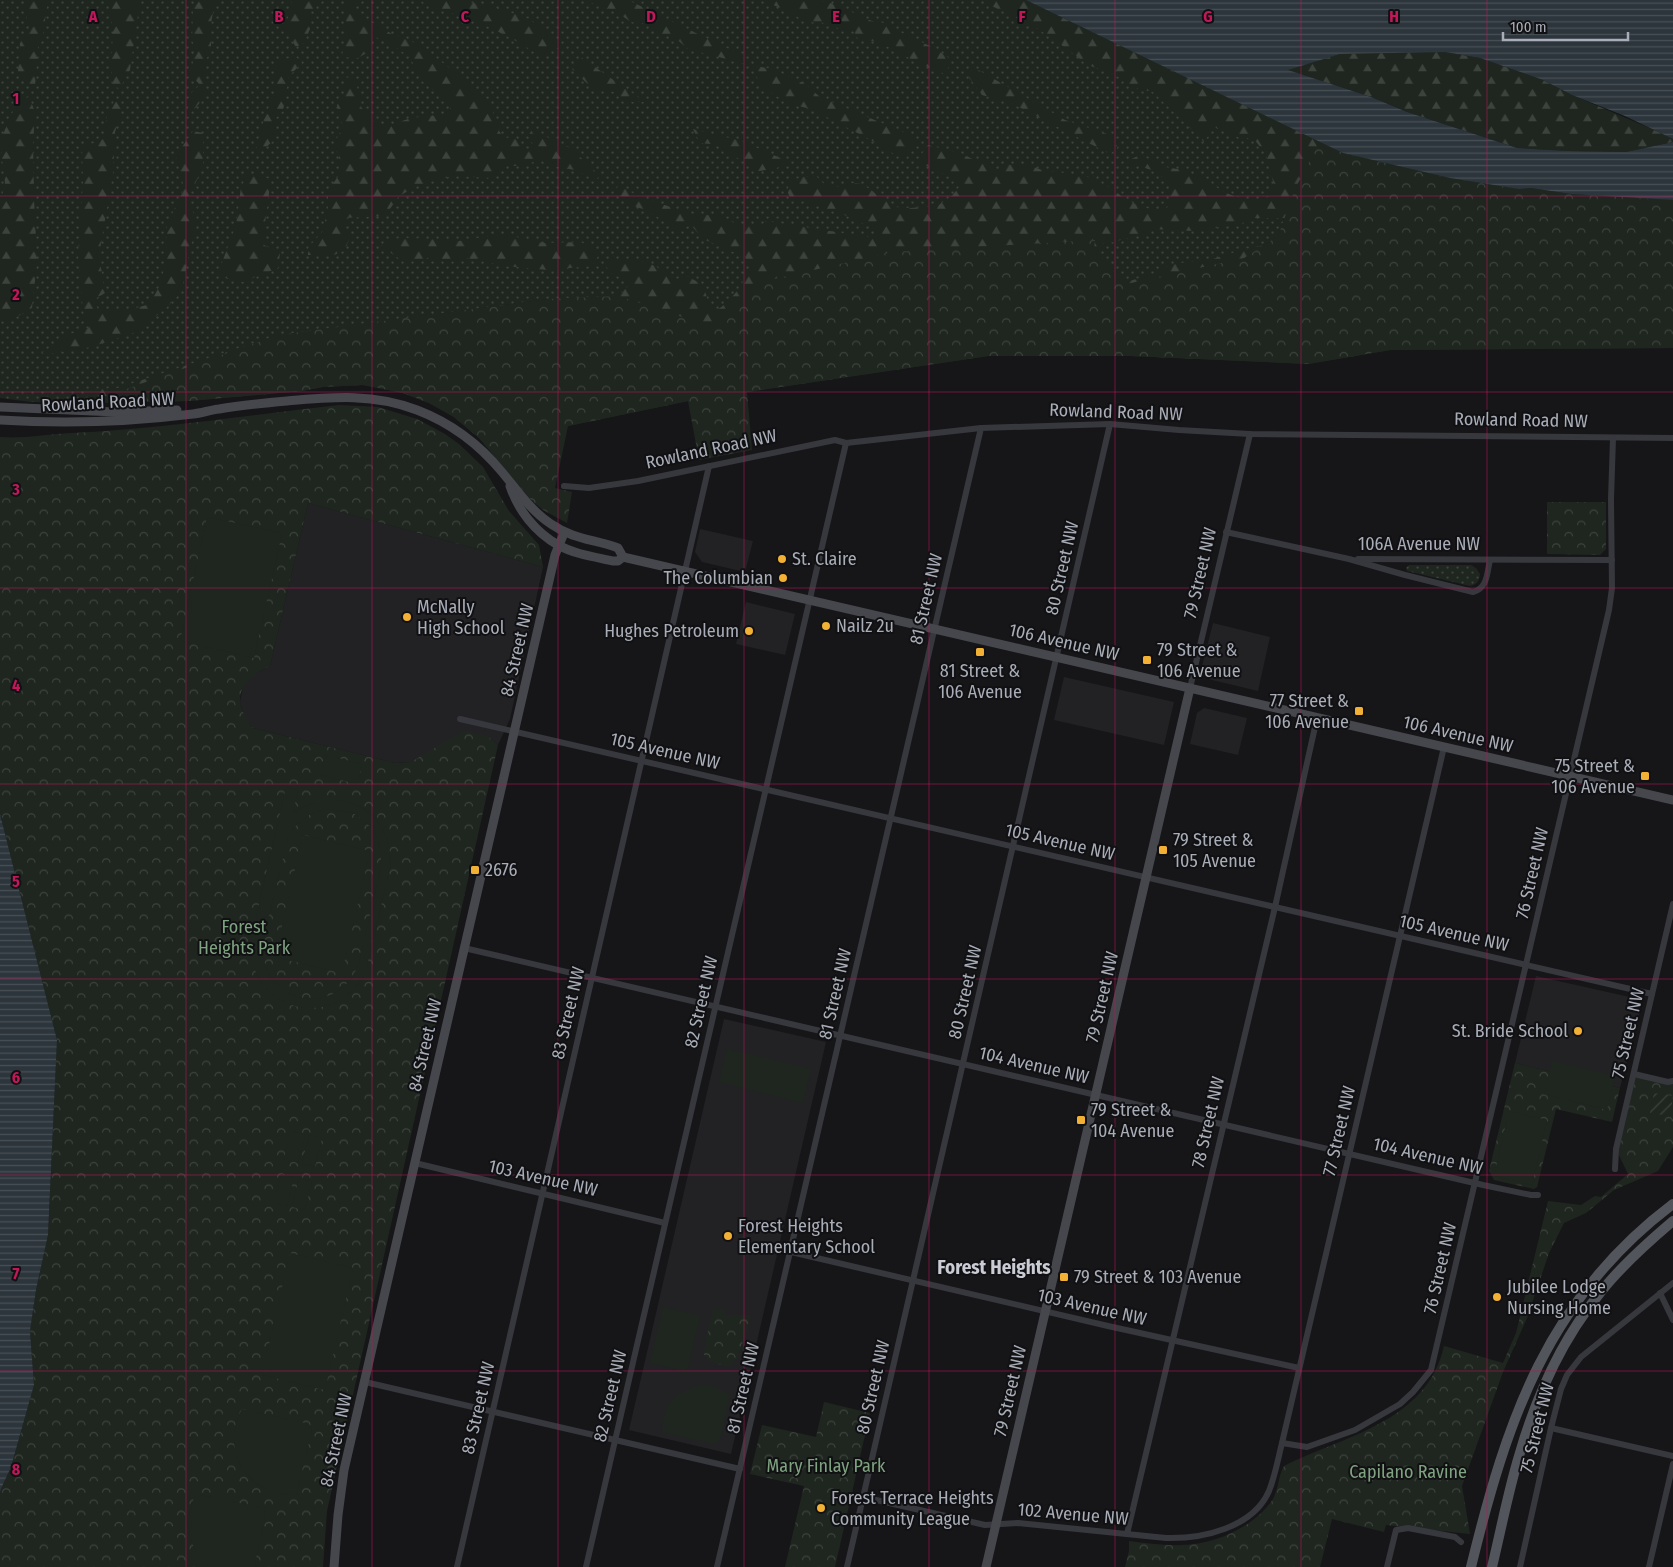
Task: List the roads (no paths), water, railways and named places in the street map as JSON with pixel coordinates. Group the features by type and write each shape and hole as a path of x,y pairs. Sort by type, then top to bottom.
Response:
{"main road":[{"name":"Rowland Road NW","path":"0,407 116,412 217,409 346,396 376,398 432,416 465,436 496,466 528,505 564,533"},
{"name":"Rowland Road NW","path":"0,420 49,423 92,422 194,414 217,409"},
{"name":"Rowland Road NW","path":"508,480 514,498 525,515 558,546"},
{"name":"106 Avenue NW","path":"564,533 614,547 621,551 622,556"},
{"name":"84 Street NW","path":"334,1567 344,1470 514,732 558,546 564,533"},
{"name":"106 Avenue NW","path":"558,546 613,562 618,561 622,556"},
{"name":"106 Avenue NW","path":"622,556 1673,800"},
{"name":"79 Street NW","path":"986,1567 1190,688"},
{"path":"1471,1567 1502,1454 1520,1406 1548,1346 1572,1307 1599,1272 1639,1232 1673,1204"},
{"path":"1492,1567 1519,1457 1538,1399 1558,1356 1599,1293 1634,1255 1673,1220"}],"street":[{"name":"Rowland Road NW","path":"564,486 589,488 638,481 835,440 846,443 981,428 1110,424 1250,434 1673,438"},
{"name":"80 Street NW","path":"847,1567 1110,424"},
{"name":"81 Street NW","path":"717,1567 981,428"},
{"name":"79 Street NW","path":"1190,688 1250,434"},
{"name":"76 Street NW","path":"1282,1443 1307,1447 1355,1430 1400,1404 1413,1392 1431,1370 1609,610 1612,588 1611,499 1613,438"},
{"name":"82 Street NW","path":"586,1567 846,443"},
{"name":"83 Street NW","path":"457,1567 709,466"},
{"name":"106A Avenue NW","path":"1226,532 1348,559 1473,592 1480,589 1485,583 1490,560"},
{"name":"106A Avenue NW","path":"1348,559 1612,560"},
{"name":"78 Street NW","path":"1127,1534 1317,718"},
{"name":"105 Avenue NW","path":"460,719 1652,994"},
{"name":"77 Street NW","path":"1249,1516 1260,1505 1268,1492 1282,1443 1444,747"},
{"name":"75 Street NW","path":"1614,1169 1616,1149 1673,904"},
{"name":"104 Avenue NW","path":"464,948 1475,1183 1538,1195"},
{"path":"1634,1074 1668,1082 1673,1080"},
{"name":"103 Avenue NW","path":"415,1163 665,1223"},
{"name":"103 Avenue NW","path":"791,1252 1299,1368"},
{"name":"75 Street NW","path":"1520,1567 1551,1428 1564,1382 1576,1363 1673,1283"},
{"path":"1660,1293 1673,1320"},
{"path":"365,1382 740,1469"},
{"path":"1551,1428 1673,1456"},
{"path":"1649,1567 1673,1464"},
{"name":"102 Avenue NW","path":"863,1497 986,1525 1018,1523 1166,1538 1190,1538 1226,1528 1249,1516"},
{"path":"1387,1567 1396,1530 1408,1528 1455,1537 1461,1542"}],"place":[{"name":"St. Claire","path":"782,559"},
{"name":"The Columbian","path":"783,578"},
{"name":"McNally High School","path":"407,617"},
{"name":"Nailz 2u","path":"826,626"},
{"name":"Hughes Petroleum","path":"749,631"},
{"name":"81 Street & 106 Avenue","path":"980,652"},
{"name":"79 Street & 106 Avenue","path":"1147,660"},
{"name":"77 Street & 106 Avenue","path":"1359,711"},
{"name":"75 Street & 106 Avenue","path":"1645,776"},
{"name":"79 Street & 105 Avenue","path":"1163,850"},
{"name":"2676","path":"475,870"},
{"name":"St. Bride School","path":"1578,1031"},
{"name":"79 Street & 104 Avenue","path":"1081,1120"},
{"name":"Forest Heights Elementary School","path":"728,1236"},
{"name":"79 Street & 103 Avenue","path":"1064,1277"},
{"name":"Jubilee Lodge Nursing Home","path":"1497,1297"},
{"name":"Forest Terrace Heights Community League","path":"821,1508"}],"district":[{"name":"Forest Heights","path":"994,1267"}],"park label":[{"name":"Forest Heights Park","path":"244,938"},
{"name":"Mary Finlay Park","path":"826,1466"},
{"name":"Capilano Ravine","path":"1408,1472"}]}
